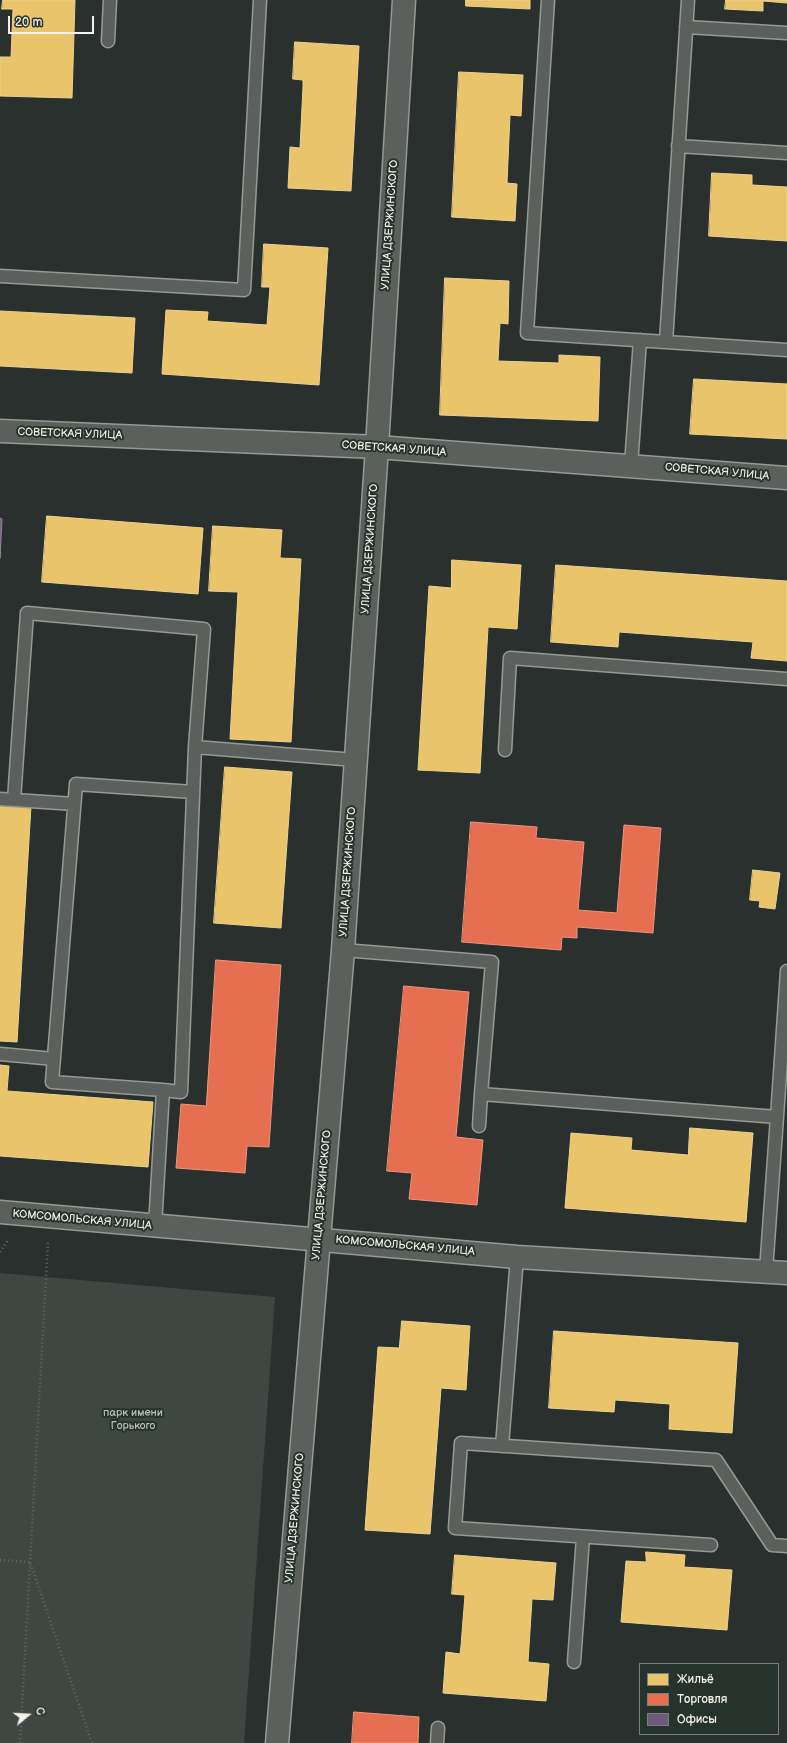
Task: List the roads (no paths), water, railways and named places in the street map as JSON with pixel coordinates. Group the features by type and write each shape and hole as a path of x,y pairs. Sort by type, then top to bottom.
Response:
{"street":[{"name":"УЛИЦА ДЗЕРЖИНСКОГО","path":"277,1743 343,950 404,0"},
{"name":"СОВЕТСКАЯ УЛИЦА","path":"0,431 376,447 631,465 787,478"},
{"name":"КОМСОМОЛЬСКАЯ УЛИЦА","path":"0,1212 517,1256 787,1273"}],"lane":[{"path":"108,41 110,0"},
{"path":"0,276 244,290 260,0"},
{"path":"548,0 527,333 787,350"},
{"path":"666,342 688,0"},
{"path":"686,27 787,33"},
{"path":"678,146 787,153"},
{"path":"631,465 640,340"},
{"path":"14,800 27,613 204,629 195,747 180,1092 52,1082 76,784 193,792"},
{"path":"505,750 510,658 787,679"},
{"path":"195,747 355,760"},
{"path":"0,799 74,804"},
{"path":"343,950 492,962 478,1126"},
{"path":"766,1271 787,971"},
{"path":"0,1054 54,1060"},
{"path":"155,1226 163,1090"},
{"path":"481,1094 777,1117"},
{"path":"502,1446 517,1256"},
{"path":"711,1545 454,1528 461,1443 716,1460 772,1545 787,1546"},
{"path":"574,1662 583,1537"},
{"path":"437,1743 438,1728"}],"park label":[{"name":"парк имени Горького","path":"133,1419"}]}
